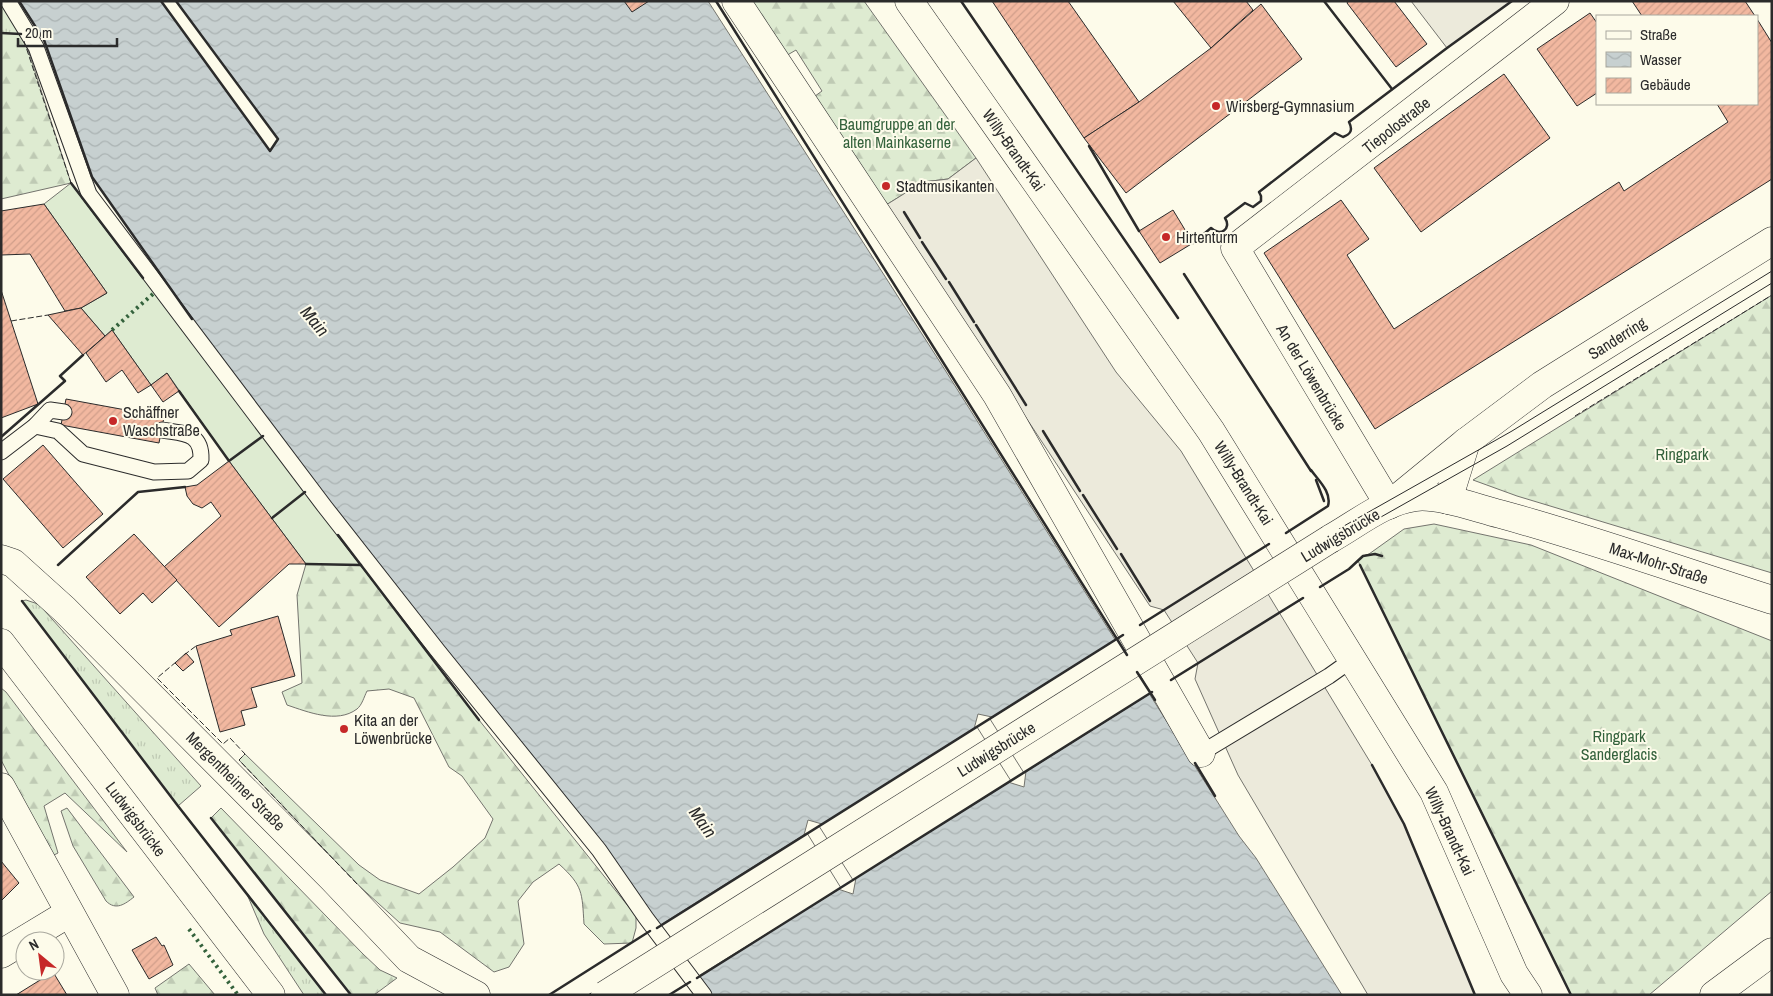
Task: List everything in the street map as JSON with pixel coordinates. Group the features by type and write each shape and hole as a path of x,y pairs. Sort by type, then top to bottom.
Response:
{"street":[{"path":"736,1 997,395 1201,753"},
{"name":"Willy-Brandt-Kai","path":"909,1 1211,431 1434,792 1514,974 1528,995"},
{"name":"Tiepolostraße","path":"1235,248 1556,1"},
{"name":"Sanderring","path":"1389,505 1466,442 1542,385 1772,241"},
{"name":"An der Löwenbrücke","path":"1235,248 1389,505"},
{"path":"1448,500 1466,442"},
{"name":"Max-Mohr-Straße","path":"1389,505 1400,500 1417,497 1448,500 1545,527 1772,600"},
{"name":"Ludwigsbrücke","path":"605,995 1330,539 1389,505"},
{"name":"Mergentheimer Straße","path":"5,555 64,609 141,686 339,885 408,959 476,995"},
{"name":"Ludwigsbrücke","path":"1,643 271,995"},
{"path":"1,787 115,995"},
{"path":"1,954 69,912"},
{"path":"1714,995 1771,955"}],"lane":[{"path":"8,1 36,47 89,194 325,507 438,651 599,850 646,918 704,995"},
{"path":"1,452 35,426 50,410 64,412"},
{"path":"35,426 58,431 83,454 154,472 188,471 201,460 202,448 196,439 188,434 162,430"},
{"path":"1201,753 1353,660"}],"green space":[{"name":"Baumgruppe an der alten Mainkaserne","path":"750,1 864,1 976,158 948,179 923,182 886,205 811,99 822,91 796,50 784,57"},
{"path":"1,4 21,34 1,33"},
{"path":"1,33 21,34 29,53 71,183 1,199"},
{"path":"71,183 361,565 306,564 229,461 167,373 151,385 112,330 105,336 81,308 107,293 44,204"},
{"name":"Ringpark","path":"1772,295 1772,573 1517,496 1473,480"},
{"name":"Ringpark Sanderglacis","path":"1434,524 1531,545 1772,641 1772,891 1649,995 1571,995 1358,561 1404,529"},
{"path":"306,564 361,565 479,720 636,916 636,928 632,943 604,944 584,924 580,890 573,878 559,864 533,882 518,901 524,944 509,967 494,972 440,932 400,923 357,884 239,760 245,754 359,865 380,880 419,894 485,838 493,819 462,776 449,767 414,698 389,689 367,691 357,709 341,716 322,715 287,705 282,692 302,683 297,595"},
{"path":"26,600 38,604 44,610 201,786 178,806 22,601"},
{"path":"1,688 6,692 127,852 65,793 44,806 58,853 52,856 1,760"},
{"path":"67,808 134,897 127,902 113,906 106,901 73,846 61,811"},
{"path":"221,808 363,954 380,970 397,978 374,995 351,995 211,818"},
{"path":"246,892 326,995 304,995 264,934"},
{"path":"189,964 215,995 158,995 155,988"}],"shaded area":[{"path":"1411,1 1512,1 1447,48"},
{"path":"976,158 1116,372 1181,451 1372,765 1404,824 1475,995 1368,995 1238,775 1195,679 1198,663 1164,610 1150,606 886,205 923,182 948,179"}],"water":[{"name":"Main","path":"19,1 161,1 270,151 278,139 176,1 708,1 1342,995 711,995 469,684 218,355 92,177 44,40","holes":["978,714 992,717 1026,771 1024,787 1008,782 974,729","808,820 822,824 856,878 853,894 838,889 804,835"]}],"pier":[{"path":"1117,639 1151,693 1024,773 990,719"},
{"path":"977,727 1011,781 853,880 819,826"},
{"path":"807,833 841,888 695,978 657,927"}],"building":[{"path":"624,1 649,1 632,12"},
{"path":"992,1 1068,1 1139,102 1084,138"},
{"path":"1173,1 1246,1 1253,10 1211,48"},
{"path":"1348,1 1394,1 1427,44 1396,67 1347,3"},
{"path":"1632,1 1745,1 1754,15 1641,15"},
{"path":"1261,4 1302,59 1126,193 1084,138 1139,102 1211,48"},
{"path":"1590,13 1596,22 1596,94 1577,106 1537,49"},
{"path":"1758,21 1772,43 1772,179 1375,429 1264,253 1341,200 1369,239 1347,255 1394,329 1619,182 1624,191 1728,122 1718,105 1758,105"},
{"path":"1504,74 1550,138 1421,232 1374,168"},
{"path":"44,204 107,293 81,308 65,311 30,254 1,255 1,211"},
{"name":"Hirtenturm","path":"1173,210 1193,243 1160,263 1139,231"},
{"path":"1,290 38,404 1,418"},
{"path":"81,308 105,336 83,355 48,315"},
{"path":"112,330 151,385 138,393 122,370 106,382 86,353"},
{"path":"167,373 179,391 163,402 151,385"},
{"name":"Schäffner Waschstraße","path":"66,399 164,417 159,443 61,425"},
{"path":"43,445 103,514 63,548 3,479"},
{"path":"229,461 306,564 289,564 219,627 164,567 221,516 211,502 202,508 193,504 187,496 185,487 197,485"},
{"path":"134,534 177,580 152,603 143,593 120,614 86,577"},
{"path":"278,616 295,676 251,688 257,707 241,711 245,725 220,732 196,646 232,635 230,630"},
{"path":"186,653 194,662 183,671 175,663"},
{"path":"1,861 19,883 1,901"},
{"path":"156,937 162,946 164,945 173,965 149,979 132,950"},
{"path":"39,981 58,981 67,995 16,995"}],"tram line":[{"path":"588,995 1328,535 1512,431 1772,271"},
{"path":"621,995 1333,544 1507,446 1772,283"}],"hedge":[{"path":"112,330 154,293"},
{"path":"189,929 238,995"}],"fence":[{"path":"24,41 71,183"},
{"path":"1575,416 1772,295"},
{"path":"11,321 48,315"},
{"path":"184,655 196,646"},
{"path":"176,662 157,678 223,744 230,738 245,754 239,760 357,884"}],"wall":[{"path":"19,1 44,40 92,177 192,319"},
{"path":"161,1 270,151 278,139 176,1"},
{"path":"716,1 1127,655"},
{"path":"961,1 1178,318"},
{"path":"1324,1 1392,89"},
{"path":"1193,243 1211,228 1218,232 1224,230 1227,225 1225,218 1245,203 1253,207 1261,201 1259,192 1335,133 1343,137 1348,135 1351,129 1349,122 1512,1"},
{"path":"1,33 21,34"},
{"path":"1089,146 1139,231"},
{"path":"71,183 143,278"},
{"path":"904,212 920,238"},
{"path":"922,242 946,279"},
{"path":"1184,274 1311,471"},
{"path":"949,282 974,322"},
{"path":"976,325 1026,405"},
{"path":"1,437 65,381 60,376 83,355"},
{"path":"179,391 229,461 263,436"},
{"path":"1043,431 1080,491"},
{"path":"1286,533 1328,506 1329,501 1326,491 1311,470"},
{"path":"1316,480 1324,501"},
{"path":"58,565 138,492 185,487"},
{"path":"272,518 305,492"},
{"path":"1083,495 1117,549"},
{"path":"338,535 479,720"},
{"path":"1140,625 1269,544"},
{"path":"1121,554 1150,601"},
{"path":"1320,587 1349,569 1363,556 1375,554 1382,556"},
{"path":"306,564 361,565"},
{"path":"1360,565 1571,995"},
{"path":"1171,680 1303,598"},
{"path":"22,601 178,806 326,995"},
{"path":"657,928 1123,635"},
{"path":"1137,672 1155,700"},
{"path":"697,978 1152,692"},
{"path":"1195,763 1215,796"},
{"path":"1372,765 1404,824 1475,995"},
{"path":"211,818 351,995"},
{"path":"549,995 650,931"},
{"path":"669,995 690,982"}],"place":[{"name":"Wirsberg-Gymnasium","path":"1216,106"},
{"name":"Stadtmusikanten","path":"886,186"},
{"name":"Hirtenturm","path":"1166,237"},
{"name":"Schäffner Waschstraße","path":"113,421"},
{"name":"Kita an der Löwenbrücke","path":"344,729"}]}
